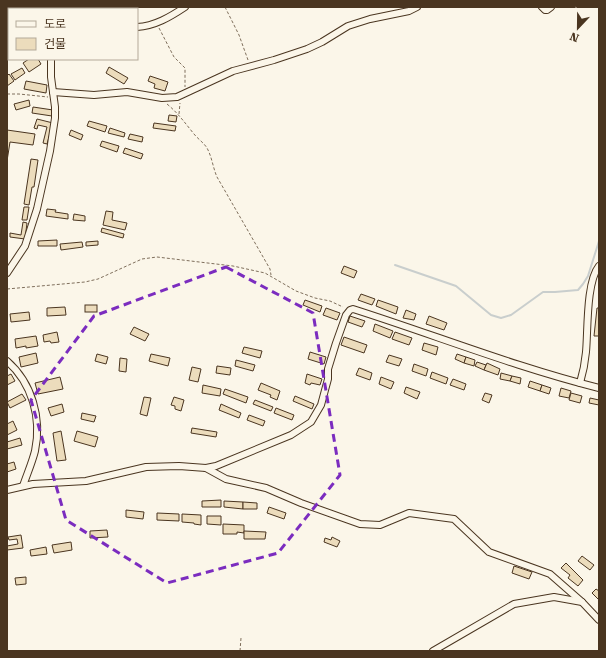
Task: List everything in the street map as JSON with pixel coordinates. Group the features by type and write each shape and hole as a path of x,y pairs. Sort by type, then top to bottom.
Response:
{"street":[{"path":"138,27 143,27 167,19 185,7"},
{"path":"54,95 94,95 128,92 162,98 177,97 218,77 307,49 322,42 348,26 370,19 409,11 417,7"},
{"path":"542,7 547,10 551,7"},
{"path":"7,273 25,246 37,209 54,130 55,118 54,95 51,78 51,60"},
{"path":"580,383 586,353 590,297 594,275 599,266"},
{"path":"7,490 33,484 86,481 146,467 179,466 206,468 216,466 291,435 311,422 321,405 328,379 328,369 348,312 353,309 531,369 599,388"},
{"path":"7,361 19,372 28,389 36,411 37,426 35,452 23,486"},
{"path":"206,468 226,479 266,488 360,524 380,525 409,513 454,519 489,552 550,574 582,602 599,620"},
{"path":"433,651 514,604 554,597 582,602"}],"path":[{"path":"225,7 239,35 250,66"},
{"path":"156,23 174,57 185,68 184,93 179,104 180,115"},
{"path":"7,94 54,95"},
{"path":"162,98 180,115 207,148 211,155 217,177 270,269 270,275"},
{"path":"7,289 85,282 98,279 135,261 149,257 166,258 256,270 270,275 296,291 344,307 348,312"},
{"path":"240,651 241,638"}],"highlighted area":[{"path":"226,267 313,313 340,475 278,553 167,583 66,520 31,400 94,316"}],"building":[{"path":"28,60 39,60 41,64 29,72 23,63"},
{"path":"109,67 128,78 124,84 106,73"},
{"path":"22,68 25,73 15,80 11,74"},
{"path":"9,74 14,81 7,86 7,76"},
{"path":"150,76 168,82 165,91 154,88 155,84 148,81"},
{"path":"26,81 47,85 46,93 24,89"},
{"path":"29,100 30,106 16,110 14,104"},
{"path":"33,107 53,110 52,116 32,113"},
{"path":"169,115 177,116 176,122 168,121"},
{"path":"37,119 53,123 47,144 43,143 47,127 38,125 37,129 34,128"},
{"path":"89,121 107,126 105,132 87,126"},
{"path":"154,123 176,126 175,131 153,128"},
{"path":"110,128 125,133 124,137 108,133"},
{"path":"7,130 35,134 33,145 10,142 7,161"},
{"path":"71,130 83,135 81,140 69,135"},
{"path":"130,134 143,137 142,142 128,139"},
{"path":"102,141 119,146 117,152 100,146"},
{"path":"125,148 143,154 141,159 123,153"},
{"path":"31,159 38,160 34,187 32,187 29,205 24,204"},
{"path":"24,207 29,207 27,220 22,220"},
{"path":"47,209 68,214 68,219 46,216"},
{"path":"106,211 113,212 112,220 127,223 125,230 103,225"},
{"path":"74,214 85,216 85,221 73,220"},
{"path":"23,222 27,223 25,239 10,237 10,233 21,235"},
{"path":"102,228 124,234 123,238 101,232"},
{"path":"57,240 57,246 38,246 38,241"},
{"path":"98,241 98,245 86,246 86,242"},
{"path":"82,242 83,247 61,250 60,244"},
{"path":"344,266 357,271 354,278 341,273"},
{"path":"361,294 375,299 372,305 358,300"},
{"path":"305,300 322,306 320,312 303,305"},
{"path":"378,300 398,307 396,314 376,306"},
{"path":"85,305 97,305 97,312 85,312"},
{"path":"65,307 66,315 47,316 47,308"},
{"path":"326,308 340,313 337,320 323,315"},
{"path":"597,308 599,308 599,336 594,336"},
{"path":"406,310 416,314 414,320 403,318"},
{"path":"29,312 30,320 11,322 10,314"},
{"path":"350,316 365,321 362,327 348,322"},
{"path":"429,316 447,323 444,330 426,324"},
{"path":"375,324 393,331 390,338 373,331"},
{"path":"134,327 149,334 145,341 130,334"},
{"path":"57,332 59,342 44,342 43,335"},
{"path":"395,332 412,338 409,345 392,339"},
{"path":"36,336 38,346 16,348 15,339"},
{"path":"344,337 367,345 364,353 341,345"},
{"path":"424,343 438,347 436,355 422,350"},
{"path":"244,347 262,351 260,358 242,353"},
{"path":"310,352 326,357 324,364 308,359"},
{"path":"36,353 38,363 21,367 19,357"},
{"path":"97,354 108,357 106,364 95,361"},
{"path":"151,354 170,358 168,366 149,361"},
{"path":"457,354 466,357 464,363 455,359"},
{"path":"389,355 402,359 399,366 386,362"},
{"path":"466,357 475,360 474,366 464,363"},
{"path":"120,358 127,359 126,372 119,371"},
{"path":"236,360 255,365 253,371 235,366"},
{"path":"477,362 486,365 484,370 475,366"},
{"path":"487,363 500,369 498,375 484,370"},
{"path":"414,364 428,369 426,376 412,371"},
{"path":"217,366 231,368 230,375 216,373"},
{"path":"192,367 201,369 198,382 189,380"},
{"path":"359,368 372,373 370,380 356,375"},
{"path":"432,372 448,378 446,384 430,378"},
{"path":"501,373 512,376 510,381 500,379"},
{"path":"11,374 15,381 7,385 7,376"},
{"path":"307,374 322,379 320,385 311,383 310,385 305,383"},
{"path":"512,376 521,378 520,384 510,381"},
{"path":"60,377 63,389 38,394 35,383"},
{"path":"381,377 394,382 391,389 379,384"},
{"path":"453,379 466,384 464,390 450,385"},
{"path":"530,381 542,385 540,391 528,387"},
{"path":"261,383 280,391 277,400 270,397 271,395 258,390"},
{"path":"203,385 221,389 220,396 202,393"},
{"path":"542,385 551,388 549,394 540,391"},
{"path":"406,387 420,392 417,399 404,393"},
{"path":"561,388 571,391 569,398 559,396"},
{"path":"225,389 248,397 246,403 223,394"},
{"path":"485,393 492,395 489,403 482,400"},
{"path":"571,393 582,396 580,403 569,400"},
{"path":"22,394 26,400 10,408 7,402"},
{"path":"295,396 314,404 312,409 293,401"},
{"path":"144,397 151,398 147,416 140,414"},
{"path":"174,397 184,400 181,411 175,409 175,406 171,405"},
{"path":"590,398 599,400 599,405 589,403"},
{"path":"255,400 273,407 271,411 253,404"},
{"path":"62,404 64,412 51,416 48,408"},
{"path":"221,404 241,413 239,418 219,410"},
{"path":"276,408 294,415 292,420 274,413"},
{"path":"82,413 96,416 94,422 81,419"},
{"path":"249,415 265,421 263,426 247,420"},
{"path":"13,421 17,430 7,435 7,424"},
{"path":"192,428 217,432 216,437 191,433"},
{"path":"61,431 66,460 57,461 53,433"},
{"path":"77,431 98,437 95,447 74,441"},
{"path":"20,438 22,445 7,449 7,442"},
{"path":"14,462 16,469 7,472 7,464"},
{"path":"221,500 221,507 202,507 202,501"},
{"path":"224,501 243,502 243,509 224,507"},
{"path":"243,502 257,503 257,509 243,509"},
{"path":"269,507 286,513 284,519 267,513"},
{"path":"126,510 144,512 143,519 126,517"},
{"path":"157,513 179,514 179,521 157,520"},
{"path":"182,514 201,515 201,525 182,522"},
{"path":"207,516 221,516 221,525 207,524"},
{"path":"223,524 244,525 244,533 237,532 237,534 223,534"},
{"path":"107,530 108,537 90,538 90,531"},
{"path":"244,531 266,532 265,539 244,539"},
{"path":"21,535 23,548 7,550 7,546 18,544 17,539 9,540 8,537"},
{"path":"332,537 340,541 337,547 324,542 325,538 331,540"},
{"path":"71,542 72,550 54,553 52,545"},
{"path":"46,547 47,554 31,556 30,550"},
{"path":"582,556 594,565 590,570 578,561"},
{"path":"566,563 583,580 578,586 568,578 570,575 561,568"},
{"path":"514,566 532,572 529,579 512,573"},
{"path":"26,577 26,584 16,585 15,578"},
{"path":"596,589 599,591 599,600 592,593"}],"waterway":[{"path":"395,265 456,286 491,315 501,318 511,315 543,292 578,290 588,276 599,241"}]}
